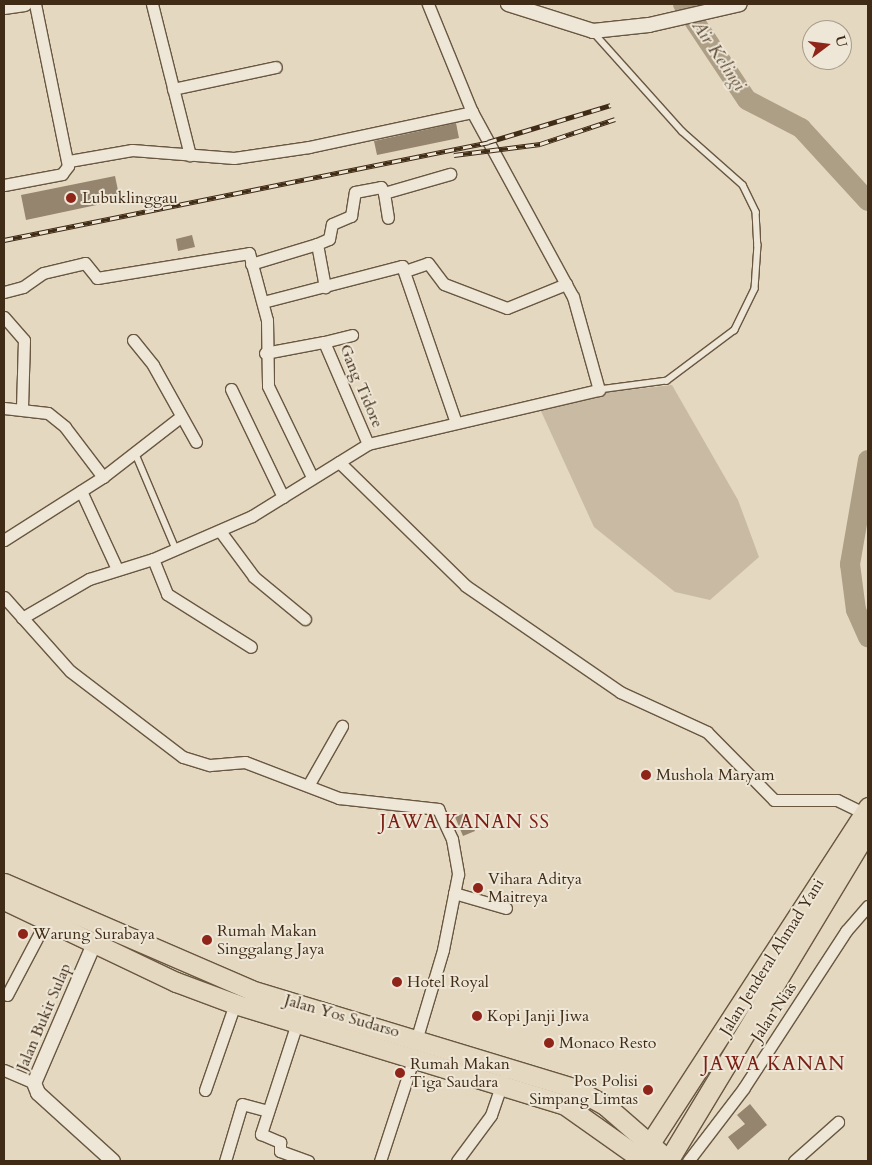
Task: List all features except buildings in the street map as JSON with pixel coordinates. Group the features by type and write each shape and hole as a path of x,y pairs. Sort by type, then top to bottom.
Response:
{"highway":[{"name":"Jalan Jenderal Ahmad Yani","path":"645,1154 867,822"},
{"name":"Jalan Jenderal Ahmad Yani","path":"669,1161 867,822"},
{"name":"Jalan Yos Sudarso","path":"4,882 98,936 235,1004 414,1057 565,1105 645,1154 669,1161"},
{"name":"Jalan Yos Sudarso","path":"4,900 46,921 98,936 251,990 417,1037 574,1088 606,1106 645,1154"}],"street":[{"path":"4,7 25,4"},
{"path":"4,185 62,174 69,160 35,4"},
{"path":"152,4 190,156"},
{"path":"22,618 89,579 153,559 220,531 283,497 312,477 368,444 599,390 576,304 472,112 428,4"},
{"path":"508,4 592,31 649,25 738,4"},
{"path":"173,89 276,67"},
{"path":"69,160 132,150 234,158 309,147 472,112"},
{"path":"384,192 450,174"},
{"path":"251,264 329,239 332,224 351,216 355,192 381,187 384,192 388,218"},
{"path":"317,244 325,287"},
{"path":"4,292 23,287 43,273 85,263 97,278 249,253 268,327 265,353 271,394 312,477"},
{"path":"405,271 428,263 444,284 507,308 566,284"},
{"path":"263,302 400,266 405,271 456,423"},
{"path":"4,317 24,340 22,409"},
{"path":"324,342 352,334"},
{"path":"133,340 153,365 179,418 196,442"},
{"name":"Gang Tidore","path":"265,353 324,342 368,444"},
{"path":"231,389 283,497"},
{"path":"4,408 48,413 65,427 102,477"},
{"path":"4,540 102,477 179,418"},
{"path":"339,462 466,586 620,692 712,736 774,800 837,800 867,822"},
{"path":"81,491 117,569"},
{"path":"220,531 254,577 305,619"},
{"path":"153,559 168,594 250,647"},
{"path":"4,597 70,671 183,757 210,765 245,762 309,784 348,800 438,808 452,839 458,874 443,950 417,1037"},
{"path":"309,784 342,726"},
{"path":"454,894 506,908"},
{"name":"Jalan Nias","path":"688,1161 743,1089 846,932 868,906"},
{"path":"7,995 46,921"},
{"name":"Jalan Bukit Sulap","path":"98,936 34,1083 38,1094 113,1161"},
{"path":"205,1090 235,1004"},
{"path":"297,1023 261,1135 280,1142 280,1151 308,1161"},
{"path":"380,1161 414,1057"},
{"path":"457,1161 491,1115 507,1065"},
{"path":"4,1070 34,1083"},
{"path":"224,1161 242,1104 268,1111"},
{"path":"794,1161 838,1122"}],"lane":[{"path":"592,31 682,131 743,185 756,212 758,245 755,290 735,330 666,381 599,390"},
{"path":"135,452 176,549"}],"shaded area":[{"path":"672,385 738,500 759,557 710,600 675,592 594,527 540,409 601,393"}],"waterway":[{"name":"Air Kelingi","path":"683,4 747,100 801,128 868,201"},
{"name":"Air Kelingi","path":"868,460 850,564 856,610 868,637"}],"railway":[{"path":"4,240 488,142 611,105"},
{"path":"454,155 540,144 615,119"}],"place":[{"name":"Lubuklinggau","path":"71,198"},
{"name":"Mushola Maryam","path":"646,775"},
{"name":"Vihara Aditya Maitreya","path":"478,888"},
{"name":"Warung Surabaya","path":"23,934"},
{"name":"Rumah Makan Singgalang Jaya","path":"207,940"},
{"name":"Hotel Royal","path":"397,982"},
{"name":"Kopi Janji Jiwa","path":"477,1016"},
{"name":"Monaco Resto","path":"549,1043"},
{"name":"Rumah Makan Tiga Saudara","path":"400,1073"},
{"name":"Pos Polisi Simpang Limtas","path":"648,1090"}],"district":[{"name":"JAWA KANAN SS","path":"465,823"},
{"name":"JAWA KANAN","path":"774,1065"}]}
